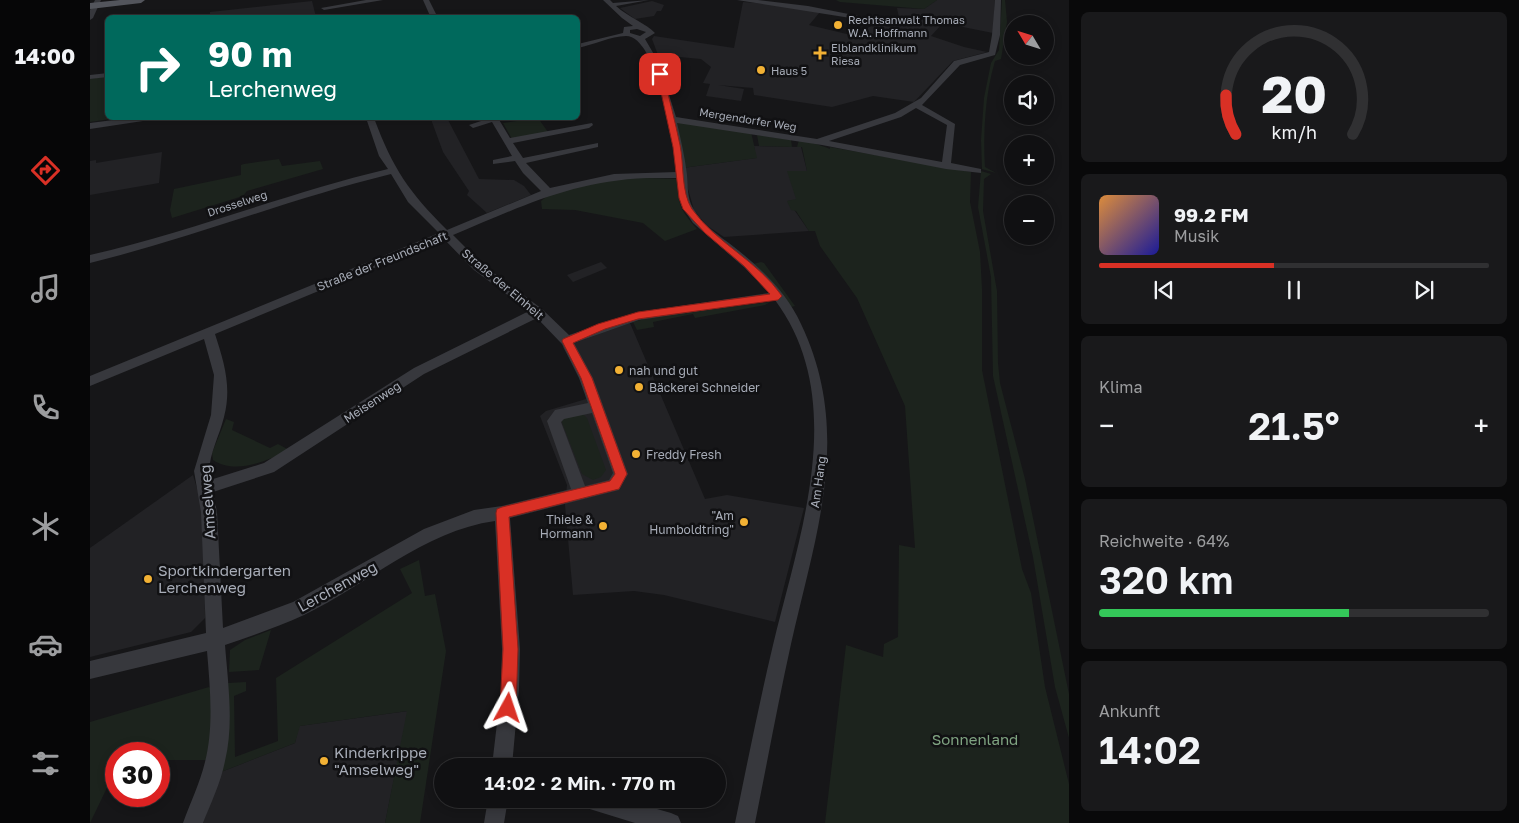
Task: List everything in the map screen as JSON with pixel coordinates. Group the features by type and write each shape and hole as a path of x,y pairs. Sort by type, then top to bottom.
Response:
{"main road":[{"path":"94,4 141,0"}],"street":[{"path":"322,4 380,0"},
{"path":"426,0 434,15"},
{"path":"608,2 646,0"},
{"path":"740,0 793,2 824,12 876,20"},
{"path":"822,142 821,140 898,115 916,105 957,63 992,53 996,35 998,0"},
{"path":"608,2 624,17 651,33 641,38 628,31 624,17"},
{"path":"90,18 94,4"},
{"path":"580,45 640,27"},
{"name":"Am Hang","path":"641,38 656,63 682,178 683,198 696,220 748,264 778,296 795,323 814,375 823,432 821,472 744,823"},
{"path":"90,77 105,74"},
{"path":"916,105 951,124 950,146 946,166"},
{"name":"Mergendorfer Weg","path":"670,119 822,142 978,171"},
{"path":"90,126 129,120"},
{"name":"Straße der Einheit","path":"371,120 393,171 412,200 478,267 538,312 567,341 586,378 621,474 614,485"},
{"path":"473,125 488,120"},
{"path":"495,120 526,171 548,192"},
{"path":"508,141 589,125"},
{"path":"496,162 519,160 595,145"},
{"name":"Drosselweg","path":"90,259 145,246 334,185 393,171"},
{"name":"Straße der Freundschaft","path":"90,381 548,192 577,182 614,176 682,178"},
{"path":"567,341 602,326 638,316 778,296"},
{"name":"Meisenweg","path":"206,488 269,468 419,371 538,312"},
{"name":"Amselweg","path":"193,823 215,763 219,742 219,681 206,488 201,471 218,415 221,375 208,332"},
{"path":"580,492 554,421 560,414 598,410"},
{"name":"Lerchenweg","path":"90,670 216,640 298,609 430,534 474,517 502,513 614,485"},
{"path":"502,513 511,649 510,689 503,758"},
{"path":"494,823 496,808"},
{"path":"618,808 671,823"}],"shaded area":[{"name":"Elblandklinikum Riesa","path":"937,0 995,0 993,33 943,23 931,36 964,47 987,52 953,61 914,102 873,96 832,107 754,95 753,88 718,85 744,89 741,101 706,96 710,84 703,83 711,67 701,59 658,55 652,39 654,36 734,48 743,2 783,5 820,12 809,25 855,36 879,21 890,22 899,18 897,8 924,9"},
{"path":"312,1 316,15 210,15 210,12"},
{"path":"652,1 664,5 661,11 657,11 654,16 635,19 620,8"},
{"path":"432,120 448,120 479,179 514,180 524,186 531,195 487,213 467,195 469,191 443,152"},
{"path":"754,146 801,147 807,171 796,200 788,201 809,231 724,237 706,225 694,210 682,168 756,158"},
{"path":"162,152 159,183 90,195 90,161 96,160 96,163"},
{"path":"601,262 607,268 573,282 567,275"},
{"path":"630,323 705,499 727,495 804,508 775,622 664,595 634,591 573,595 565,505 567,485 540,416 546,411 586,399 583,383 563,347"},
{"name":"Sportkindergarten Lerchenweg","path":"193,475 204,512 205,618 191,632 90,657 90,548"},
{"name":"Kinderkrippe \"Amselweg\"","path":"408,711 385,823 203,823 221,772 295,743 299,726"}],"green space":[{"path":"836,0 937,0 924,9 840,2"},
{"path":"1002,0 1005,0 1006,15 1004,15 1004,40 1001,59 995,61 992,74 987,100 984,141 985,167 996,173 982,169 981,140 984,98 991,63 999,50"},
{"path":"105,76 105,120 90,122 90,79"},
{"path":"539,120 548,132 512,139 503,123"},
{"path":"675,122 751,132 757,158 682,168"},
{"path":"757,135 791,140 792,147 759,146"},
{"name":"Sonnenland","path":"799,140 830,149 830,147 971,172 970,202 980,252 982,370 1022,569 1031,593 1045,687 1069,784 1069,823 825,823 846,645 883,657 884,644 898,637 899,545 915,548 905,406 857,298 820,246 815,231 809,231 796,211 791,210 787,201 796,199 787,171 807,171 802,147 797,147"},
{"path":"279,159 282,166 320,161 323,169 247,191 243,196 172,218 170,210 174,189 241,175 241,165"},
{"path":"981,171 991,174 984,179 983,211 997,291 1000,383 1025,479 1069,694 1069,738 1055,687 1033,557 993,376 991,277 978,207"},
{"path":"619,177 678,179 681,207 697,229 665,241 643,223 575,210 542,209 541,201 550,194"},
{"path":"764,263 795,306 791,307 753,264"},
{"path":"770,302 765,305 695,318 693,314 653,322 654,327 637,330 633,322 664,314"},
{"path":"582,413 587,418 606,470 601,477 593,480 582,474 561,420 562,418"},
{"path":"226,419 234,422 232,430 270,448 278,444 289,450 251,465 231,466 213,460 212,453"},
{"path":"419,560 425,596 435,594 446,651 420,823 385,823 407,711 300,726 295,743 221,772 228,739 228,683 246,682 246,691 234,696 235,757 278,741 276,678 412,593 400,569"},
{"path":"271,630 259,670 229,672 230,650 245,640"},
{"path":"209,687 212,690 212,744 208,760 170,760 170,742 105,742 105,792 90,823 90,722"}],"place":[{"name":"Rechtsanwalt Thomas W.A. Hoffmann","path":"838,25"},
{"name":"Elblandklinikum Riesa","path":"820,53"},
{"name":"Haus 5","path":"761,70"},
{"name":"nah und gut","path":"619,370"},
{"name":"Bäckerei Schneider","path":"639,387"},
{"name":"Freddy Fresh","path":"636,454"},
{"name":"\"Am Humboldtring\"","path":"744,522"},
{"name":"Thiele & Hormann","path":"603,526"},
{"name":"Sportkindergarten Lerchenweg","path":"148,579"},
{"name":"Kinderkrippe \"Amselweg\"","path":"324,761"}],"route":[{"path":"508,708 511,649 502,513 614,485 621,474 586,378 579,361 567,341 602,326 666,310 778,296 748,264 696,220 688,209 683,198 682,175 677,147 660,74"}]}
